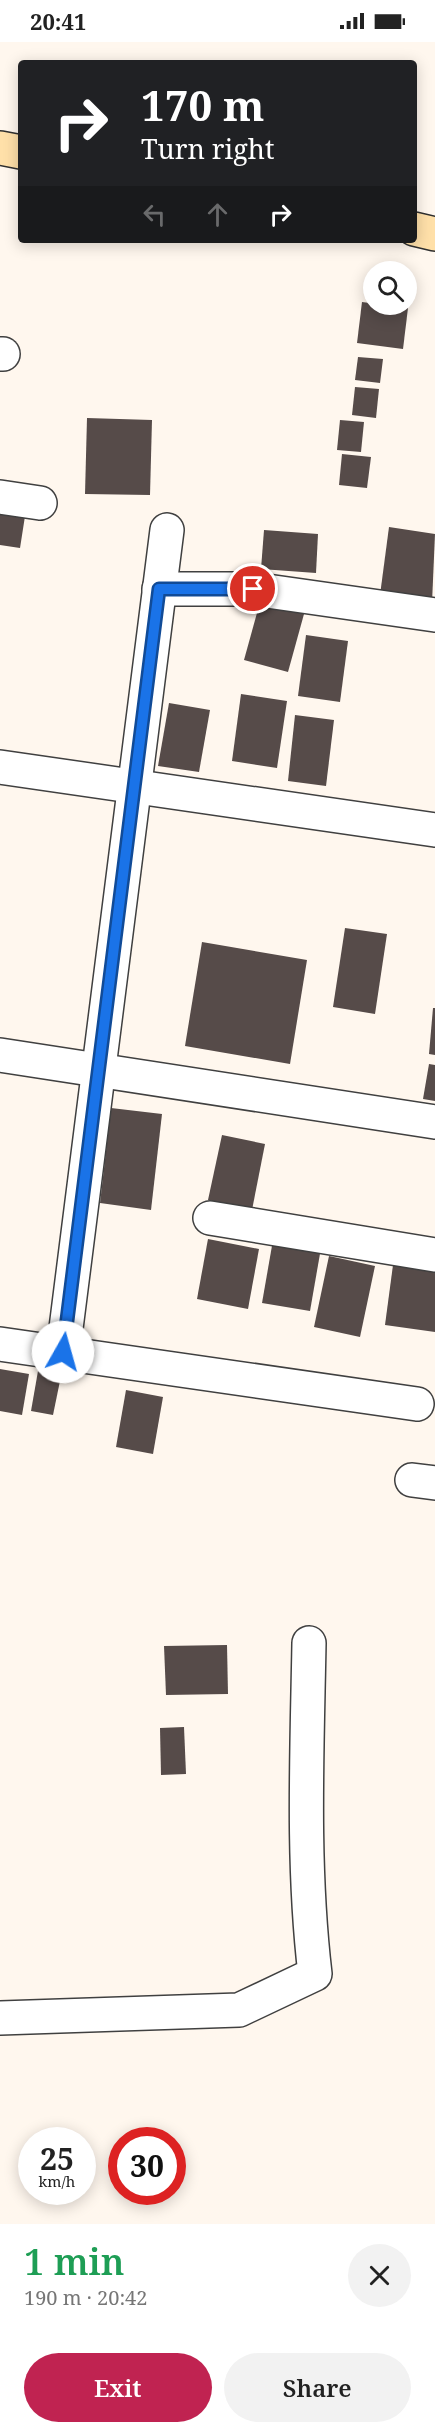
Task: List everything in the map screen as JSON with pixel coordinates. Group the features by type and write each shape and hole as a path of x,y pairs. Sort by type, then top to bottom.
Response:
{"main road":[{"path":"0,148 18,151"},
{"path":"417,230 435,234"}],"street":[{"path":"0,497 40,503"},
{"path":"63,1352 167,530"},
{"path":"159,589 253,589 435,615"},
{"path":"0,767 435,830"},
{"path":"0,1055 98,1068 435,1122"},
{"path":"210,1218 435,1255"},
{"path":"0,1344 417,1404"},
{"path":"0,2018 239,2010 315,1974 309,1922 306,1827 309,1643"}],"building":[{"path":"362,302 363,315 407,315 403,349 357,343"},
{"path":"358,357 383,359 380,383 355,380"},
{"path":"355,387 379,389 376,418 352,415"},
{"path":"87,418 152,420 150,495 85,494"},
{"path":"340,420 364,422 361,452 337,450"},
{"path":"342,454 371,457 367,488 339,485"},
{"path":"0,511 25,516 20,548 0,545"},
{"path":"389,527 435,534 432,603 380,595"},
{"path":"264,530 318,534 316,573 261,569"},
{"path":"260,602 304,614 288,672 244,660"},
{"path":"306,635 348,641 340,702 298,696"},
{"path":"241,694 287,701 277,768 232,761"},
{"path":"169,703 210,710 199,772 158,766"},
{"path":"295,715 334,720 326,786 288,781"},
{"path":"345,928 387,934 375,1014 333,1007"},
{"path":"202,942 307,960 290,1064 185,1046"},
{"path":"433,1008 435,1008 435,1055 429,1054"},
{"path":"429,1064 435,1065 435,1101 423,1099"},
{"path":"111,1108 162,1114 151,1210 100,1203"},
{"path":"222,1135 265,1144 252,1210 208,1200"},
{"path":"208,1239 259,1249 248,1309 197,1299"},
{"path":"273,1240 321,1248 310,1311 262,1303"},
{"path":"329,1256 375,1266 360,1337 314,1327"},
{"path":"393,1265 435,1272 435,1332 385,1325"},
{"path":"0,1369 29,1374 22,1415 0,1411"},
{"path":"38,1371 61,1376 53,1415 31,1411"},
{"path":"126,1390 163,1397 153,1454 116,1447"},
{"path":"227,1645 228,1694 166,1695 164,1646"},
{"path":"184,1727 186,1774 161,1775 160,1728"}],"route":[{"path":"63,1352 159,589 253,589"}]}
